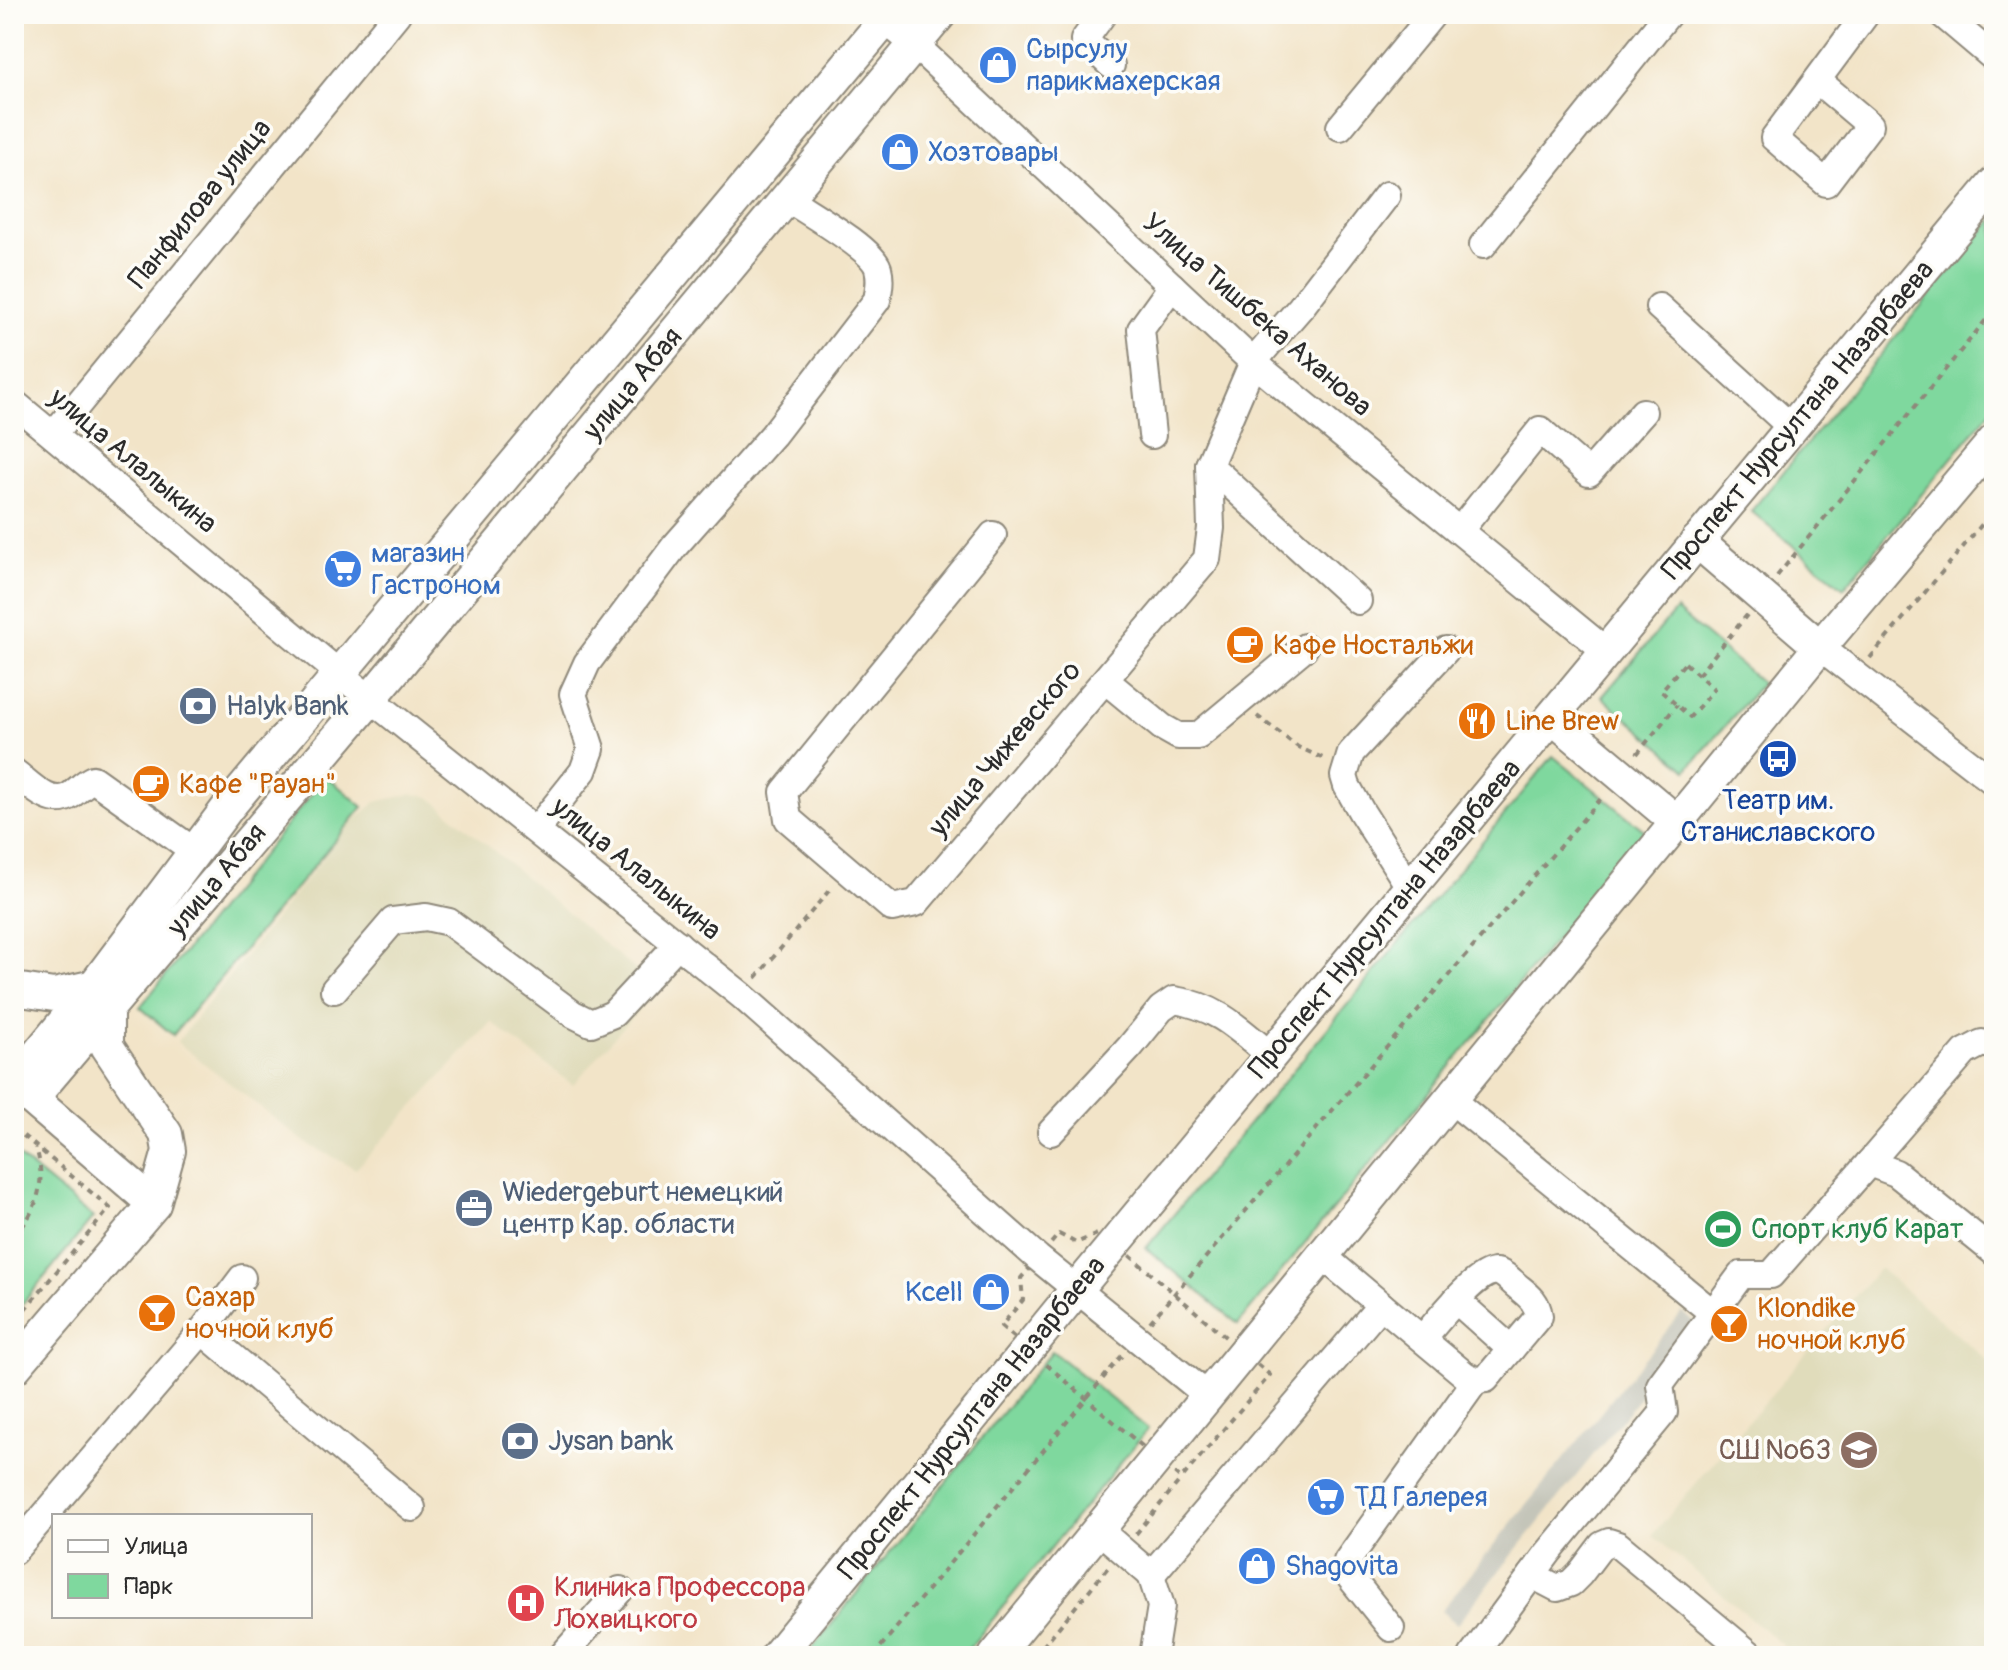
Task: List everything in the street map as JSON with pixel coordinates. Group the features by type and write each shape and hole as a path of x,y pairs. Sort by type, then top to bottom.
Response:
{"main road":[{"name":"улица Абая","path":"100,998 371,698 940,14"},
{"name":"улица Абая","path":"100,998 194,851 884,16"},
{"name":"Проспект Нурсултана Назарбаева","path":"777,1656 1077,1289 1994,184"},
{"path":"995,1656 1820,647 1994,441"},
{"path":"1697,541 1820,647"},
{"path":"1552,717 1677,822"},
{"path":"14,989 100,998"},
{"path":"100,998 20,1089 154,1204"},
{"path":"14,1368 154,1204 169,1151 168,1141 107,1046 100,998"}],"street":[{"name":"Панфилова улица","path":"53,435 397,14"},
{"path":"1103,14 1084,40 1111,65"},
{"path":"1340,127 1433,14"},
{"path":"1483,245 1668,14"},
{"path":"1818,81 1866,14"},
{"path":"1942,14 1994,58"},
{"name":"Улица Тишбека Аханова","path":"884,16 1253,362 1606,651"},
{"name":"улица Чижевского","path":"993,535 784,792 788,819 892,908 916,903 1207,559 1211,528 1209,465 1253,362 1301,307 1387,195"},
{"path":"536,830 583,771 591,749 573,694 587,663 674,547 773,435 877,300 880,282 878,266 868,252 787,198"},
{"path":"1152,435 1141,329 1172,286"},
{"path":"1659,307 1792,428"},
{"name":"улица Алалыкина","path":"14,403 339,673 741,995 1038,1258 1208,1396"},
{"path":"1460,530 1540,430 1589,473 1643,412"},
{"path":"1209,465 1358,601"},
{"path":"1105,680 1162,727 1178,736 1198,736 1305,647"},
{"path":"1820,647 1994,782"},
{"path":"1410,888 1347,786 1344,776 1351,753 1446,650"},
{"path":"14,772 49,798 59,801 93,779 194,851"},
{"path":"334,990 393,921 426,917 449,922 573,1014 591,1023 613,1014 678,944"},
{"path":"1051,1132 1161,1009 1174,1000 1192,1002 1216,1011 1271,1056"},
{"path":"1472,1656 1532,1575 1664,1412 1660,1385 1741,1275 1771,1275 1965,1052 1982,1043 1994,1046"},
{"path":"1450,1099 1713,1313"},
{"path":"1869,1163 1896,1173 1994,1252"},
{"path":"1323,1256 1381,1305 1465,1375 1476,1380 1486,1379 1539,1316 1533,1299 1500,1272 1491,1272 1483,1274 1456,1300 1422,1339"},
{"path":"14,1551 202,1331 242,1278"},
{"path":"1456,1300 1511,1349"},
{"path":"1151,1575 1381,1305"},
{"path":"202,1331 412,1508"},
{"path":"1391,1628 1350,1577 1347,1561 1476,1380"},
{"path":"1099,1530 1151,1575 1161,1606 1153,1656"},
{"path":"1532,1575 1557,1588 1571,1583 1602,1545 1609,1542 1618,1545 1752,1656"},
{"path":"562,1656 620,1590"}],"path":[{"path":"1698,675 1994,310"},
{"path":"1856,675 1994,510"},
{"path":"1685,663 1698,675 1714,689 1690,717 1661,691 1685,663"},
{"path":"1240,702 1298,747 1346,769"},
{"path":"873,1656 1136,1337 1677,705"},
{"path":"741,995 847,870"},
{"path":"14,1128 110,1208 14,1322"},
{"path":"15,1235 27,1223 39,1201 41,1179 35,1145"}],"shaded area":[{"path":"411,794 430,797 657,988 573,1085 491,1022 356,1169 306,1143 177,1042 352,822 376,802"},
{"name":"СШ №63","path":"1879,1268 1994,1366 1994,1656 1795,1656 1652,1535"},
{"path":"1682,1312 1698,1325 1457,1624 1441,1611"}],"green space":[{"path":"1994,218 1994,407 1844,588 1751,511"},
{"path":"1676,610 1762,683 1687,770 1602,697"},
{"path":"1553,756 1645,831 1238,1324 1146,1248"},
{"path":"326,776 363,807 173,1035 140,1007"},
{"path":"14,1153 93,1218 14,1314"},
{"path":"1052,1351 1148,1429 963,1656 818,1656 810,1651"}],"place":[{"name":"Сырсулу парикмахерская","path":"998,65"},
{"name":"Хозтовары","path":"900,152"},
{"name":"магазин Гастроном","path":"343,569"},
{"name":"Кафе Ностальжи","path":"1245,645"},
{"name":"Halyk Bank","path":"198,706"},
{"name":"Line Brew","path":"1477,721"},
{"name":"Театр им. Станиславского","path":"1778,759"},
{"name":"Кафе \"Рауан\"","path":"151,784"},
{"name":"Wiedergeburt немецкий центр Кар. области","path":"474,1208"},
{"name":"Спорт клуб Карат","path":"1723,1229"},
{"name":"Kcell","path":"991,1292"},
{"name":"Сахар ночной клуб","path":"157,1313"},
{"name":"Klondike ночной клуб","path":"1729,1324"},
{"name":"Jysan bank","path":"520,1441"},
{"name":"СШ №63","path":"1859,1450"},
{"name":"ТД Галерея","path":"1326,1497"},
{"name":"Shagovita","path":"1257,1566"},
{"name":"Клиника Профессора Лохвицкого","path":"526,1603"}]}
